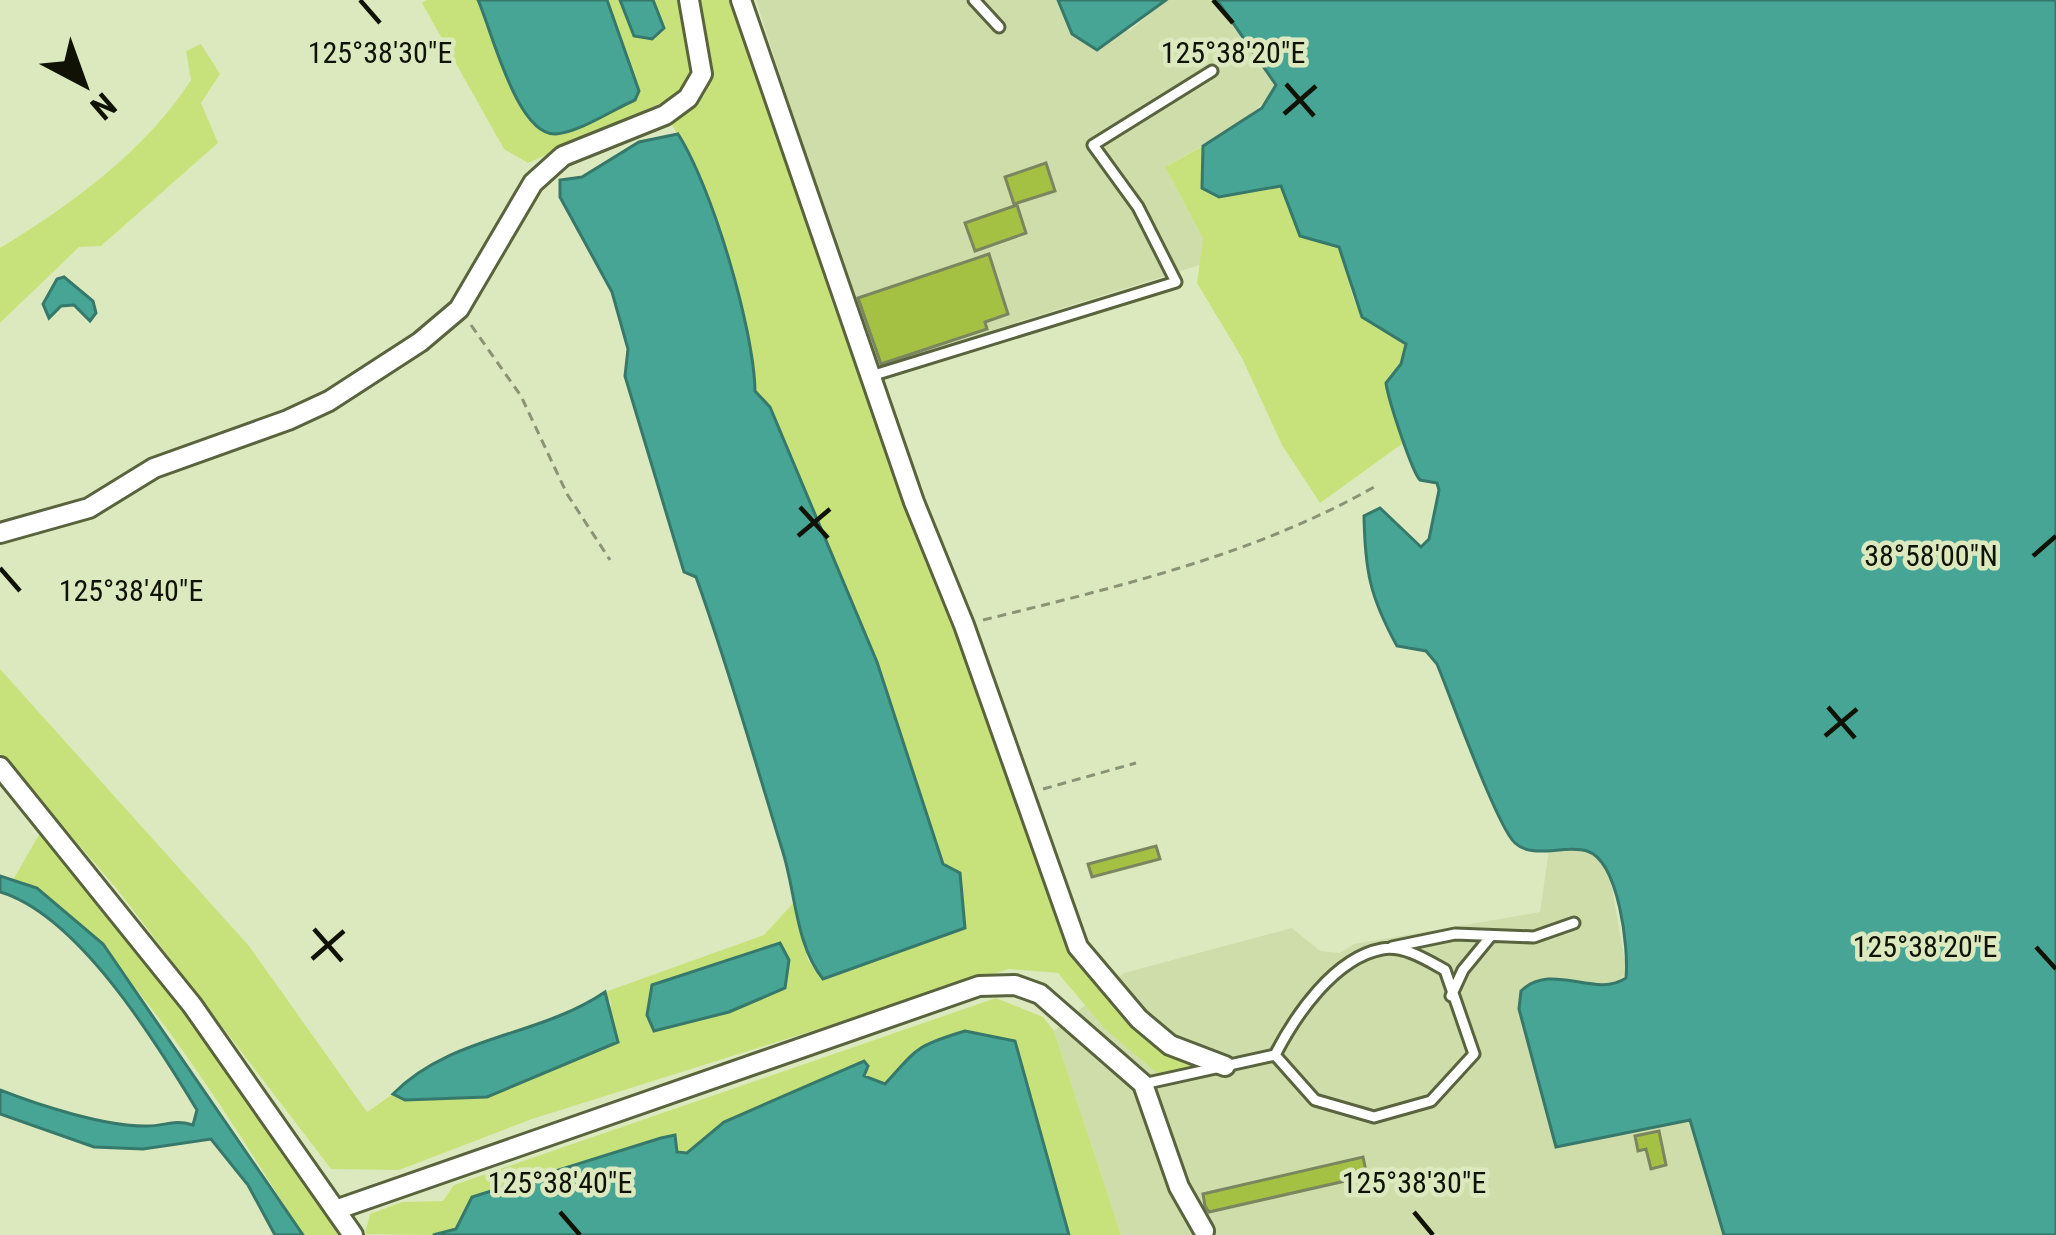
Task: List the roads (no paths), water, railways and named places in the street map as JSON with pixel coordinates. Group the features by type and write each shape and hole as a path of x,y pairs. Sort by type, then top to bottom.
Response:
{"street":[{"path":"0,533 89,508 154,468 328,401 420,342 459,309 533,183 563,156 665,115 688,98 702,74 689,0"},
{"path":"741,0 1078,947 1138,1019 1170,1045 1225,1066"},
{"path":"0,767 192,1005 353,1235"},
{"path":"338,1209 979,986 1015,985 1040,994 1143,1084 1179,1187 1204,1231"}],"lane":[{"path":"974,0 999,27"},
{"path":"871,376 1176,282 1138,207 1093,145 1212,70"},
{"path":"1143,1084 1275,1055 1294,1019 1324,982 1381,949 1455,934 1534,938 1574,923"},
{"path":"1451,996 1463,970 1492,935"},
{"path":"1275,1055 1315,1100 1373,1118 1431,1101 1474,1054 1445,970 1411,952 1381,949"}],"water":[{"path":"478,0 607,0 639,91 635,100 575,129 556,134 542,130 518,101"},
{"path":"620,0 653,0 664,28 652,39 634,36"},
{"path":"1058,0 1166,0 1097,50 1072,34"},
{"path":"1217,0 2056,0 2056,1235 1724,1235 1690,1120 1556,1147 1519,1009 1521,991 1546,979 1601,985 1626,978 1626,947 1614,888 1598,858 1587,851 1531,850 1515,843 1486,788 1437,664 1426,651 1397,646 1381,613 1368,568 1364,516 1380,508 1421,547 1429,539 1439,490 1437,483 1420,480 1416,474 1386,383 1401,364 1406,344 1362,317 1339,247 1300,236 1281,186 1219,197 1202,188 1203,146 1262,108 1276,85"},
{"path":"678,134 704,188 729,259 755,391 770,407 877,662 943,864 960,873 965,928 823,979 801,934 782,849 708,611 696,577 684,572 625,376 628,349 612,292 560,197 560,180 582,177 639,142"},
{"path":"64,277 93,301 96,313 90,321 74,305 61,306 49,318 43,304 57,279"},
{"path":"0,876 37,888 103,944 303,1235 275,1235 248,1185 211,1139 143,1149 94,1147 0,1114 0,1090 72,1114 130,1125 193,1125 197,1110 137,1017 86,953 29,905 0,892"},
{"path":"780,943 789,960 785,988 729,1012 654,1031 647,1015 652,985"},
{"path":"605,992 618,1042 487,1097 405,1100 393,1094 441,1060 552,1019"},
{"path":"965,1031 1015,1041 1069,1235 433,1235 456,1229 472,1197 675,1135 677,1152 687,1153 724,1122 864,1061 868,1066 864,1076 885,1084 919,1050"}]}
